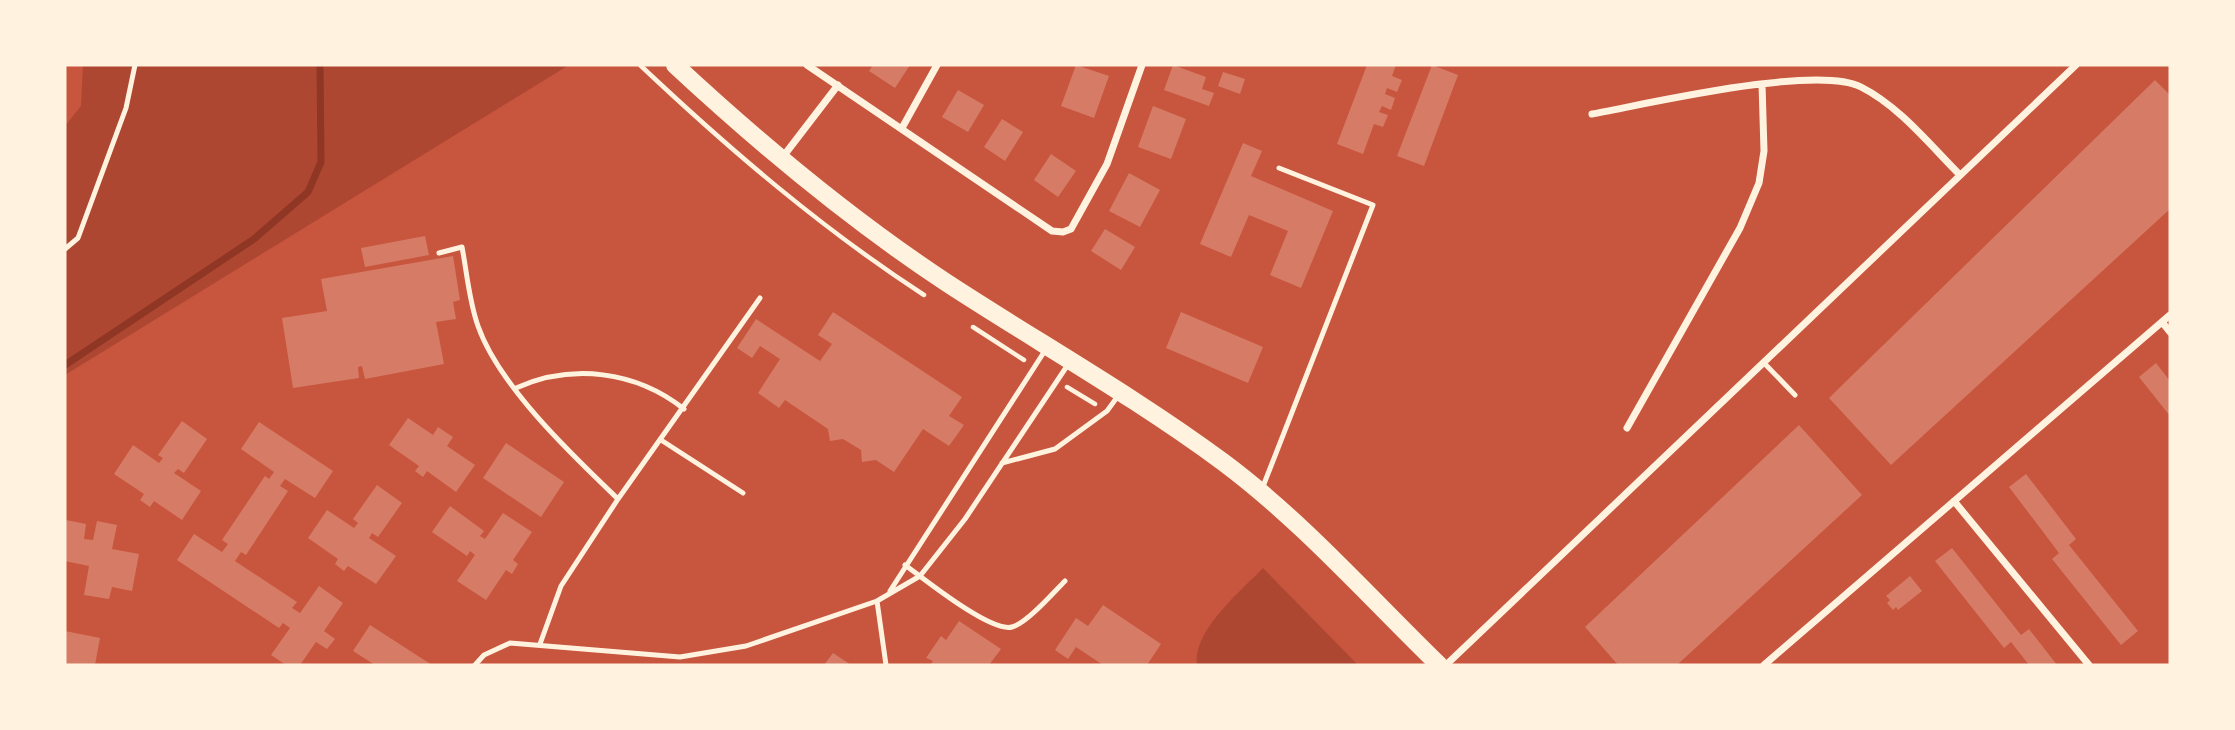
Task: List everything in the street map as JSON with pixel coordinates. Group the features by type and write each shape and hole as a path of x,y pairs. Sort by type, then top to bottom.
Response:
{"main road":[{"path":"675,65 835,203 946,282 1184,435 1260,494 1439,665"}],"street":[{"path":"807,65 1052,231 1063,232 1071,229 1107,164 1142,65"},
{"path":"902,128 937,65"},
{"path":"1446,665 2076,65"},
{"path":"1592,114 1762,84 1837,79 1859,85 1882,100 1960,176"},
{"path":"1627,428 1740,228 1759,183 1763,151 1762,84"},
{"path":"781,159 838,85"},
{"path":"1764,665 2170,315"},
{"path":"2162,322 2170,332"},
{"path":"1954,501 2089,665"}],"lane":[{"path":"65,249 78,238 126,108 135,65"},
{"path":"1260,494 1373,205 1279,168"},
{"path":"439,253 462,247 477,324 493,360 581,464 618,499"},
{"path":"540,644 561,586 618,499 760,298"},
{"path":"890,591 1047,346"},
{"path":"475,665 484,655 510,643 648,655 705,654 746,646 877,601 890,591 920,576 965,519 1070,361"},
{"path":"1765,364 1796,395"},
{"path":"516,388 543,376 600,374 647,386 684,409"},
{"path":"1001,464 1055,449 1107,411 1120,394"},
{"path":"661,440 743,493"},
{"path":"905,565 992,625 1010,628 1021,622 1065,581"},
{"path":"877,601 886,665"}],"shaded area":[{"path":"83,65 569,65 65,375 65,126 81,106"},
{"path":"1263,568 1358,665 1197,665 1197,652 1210,625"}],"building":[{"path":"873,65 910,65 895,88 869,71"},
{"path":"1076,65 1109,76 1094,118 1061,106"},
{"path":"1173,65 1206,77 1202,89 1214,93 1209,106 1164,90"},
{"path":"1367,65 1396,65 1392,76 1402,80 1397,92 1387,88 1385,94 1395,98 1391,110 1382,106 1379,112 1388,115 1383,127 1374,124 1363,154 1337,144"},
{"path":"1432,65 1458,75 1424,166 1397,156"},
{"path":"1223,72 1245,79 1240,94 1218,86"},
{"path":"2155,80 2170,95 2170,209 1891,465 1829,398"},
{"path":"958,90 984,105 968,132 942,117"},
{"path":"1153,106 1186,119 1171,159 1138,147"},
{"path":"1002,119 1023,132 1005,161 984,147"},
{"path":"1243,143 1262,151 1251,176 1333,211 1301,288 1270,275 1288,231 1249,215 1231,257 1200,244"},
{"path":"1051,154 1076,171 1058,197 1034,180"},
{"path":"1129,173 1160,190 1140,227 1109,211"},
{"path":"1105,229 1135,247 1121,270 1091,251"},
{"path":"425,236 429,255 365,267 361,248"},
{"path":"453,256 460,300 453,302 456,319 436,322 444,364 365,379 362,366 358,367 359,378 293,388 282,318 327,311 321,279"},
{"path":"833,312 962,397 949,416 964,425 949,446 923,429 894,472 876,460 862,462 861,450 843,439 830,441 828,429 785,400 779,408 758,393 780,359 760,346 752,358 737,348 756,319 820,361 832,344 818,335"},
{"path":"1181,312 1263,347 1248,383 1166,348"},
{"path":"2156,363 2170,381 2170,416 2139,377"},
{"path":"408,418 433,435 438,427 453,437 447,446 475,465 456,492 427,471 423,477 415,471 419,466 389,445"},
{"path":"182,421 207,439 184,473 178,469 174,473 201,491 182,520 154,501 150,507 140,500 144,494 114,474 133,445 159,463 163,458 158,455"},
{"path":"259,422 333,471 315,498 285,479 280,486 288,491 246,555 241,552 235,561 297,602 292,608 300,613 319,586 343,603 324,631 335,639 327,649 316,642 300,665 286,665 271,655 290,628 283,623 279,628 177,560 194,534 222,552 228,544 222,540 265,476 269,479 274,472 241,449"},
{"path":"1799,425 1862,495 1677,665 1618,665 1585,627"},
{"path":"506,443 564,482 541,517 483,478"},
{"path":"2026,474 2076,539 2069,545 2138,631 2121,645 2052,559 2059,553 2009,487"},
{"path":"377,485 402,503 378,537 372,533 369,538 396,556 376,584 348,566 344,571 335,564 338,559 308,538 327,510 354,528 358,523 353,519"},
{"path":"450,506 484,531 480,536 485,539 503,513 532,532 513,560 518,564 512,574 506,570 486,600 457,581 475,555 470,551 467,556 432,532"},
{"path":"66,520 86,524 84,539 93,540 97,521 117,525 112,549 139,554 132,591 112,587 109,599 84,595 89,566 65,561"},
{"path":"1952,548 2021,635 2029,629 2057,665 2029,665 2011,642 2004,648 1935,561"},
{"path":"1910,576 1922,591 1898,610 1896,607 1893,610 1887,603 1890,600 1886,596"},
{"path":"1103,605 1161,644 1147,665 1103,665 1076,647 1068,659 1055,650 1076,618 1088,626"},
{"path":"959,621 1001,649 989,665 930,665 933,661 926,658 941,636 946,640"},
{"path":"370,625 432,665 375,665 353,651"},
{"path":"65,631 100,638 95,665 65,665"},
{"path":"833,653 851,665 824,665"}],"waterway":[{"path":"65,365 254,239 308,192 321,162 320,65"}]}
